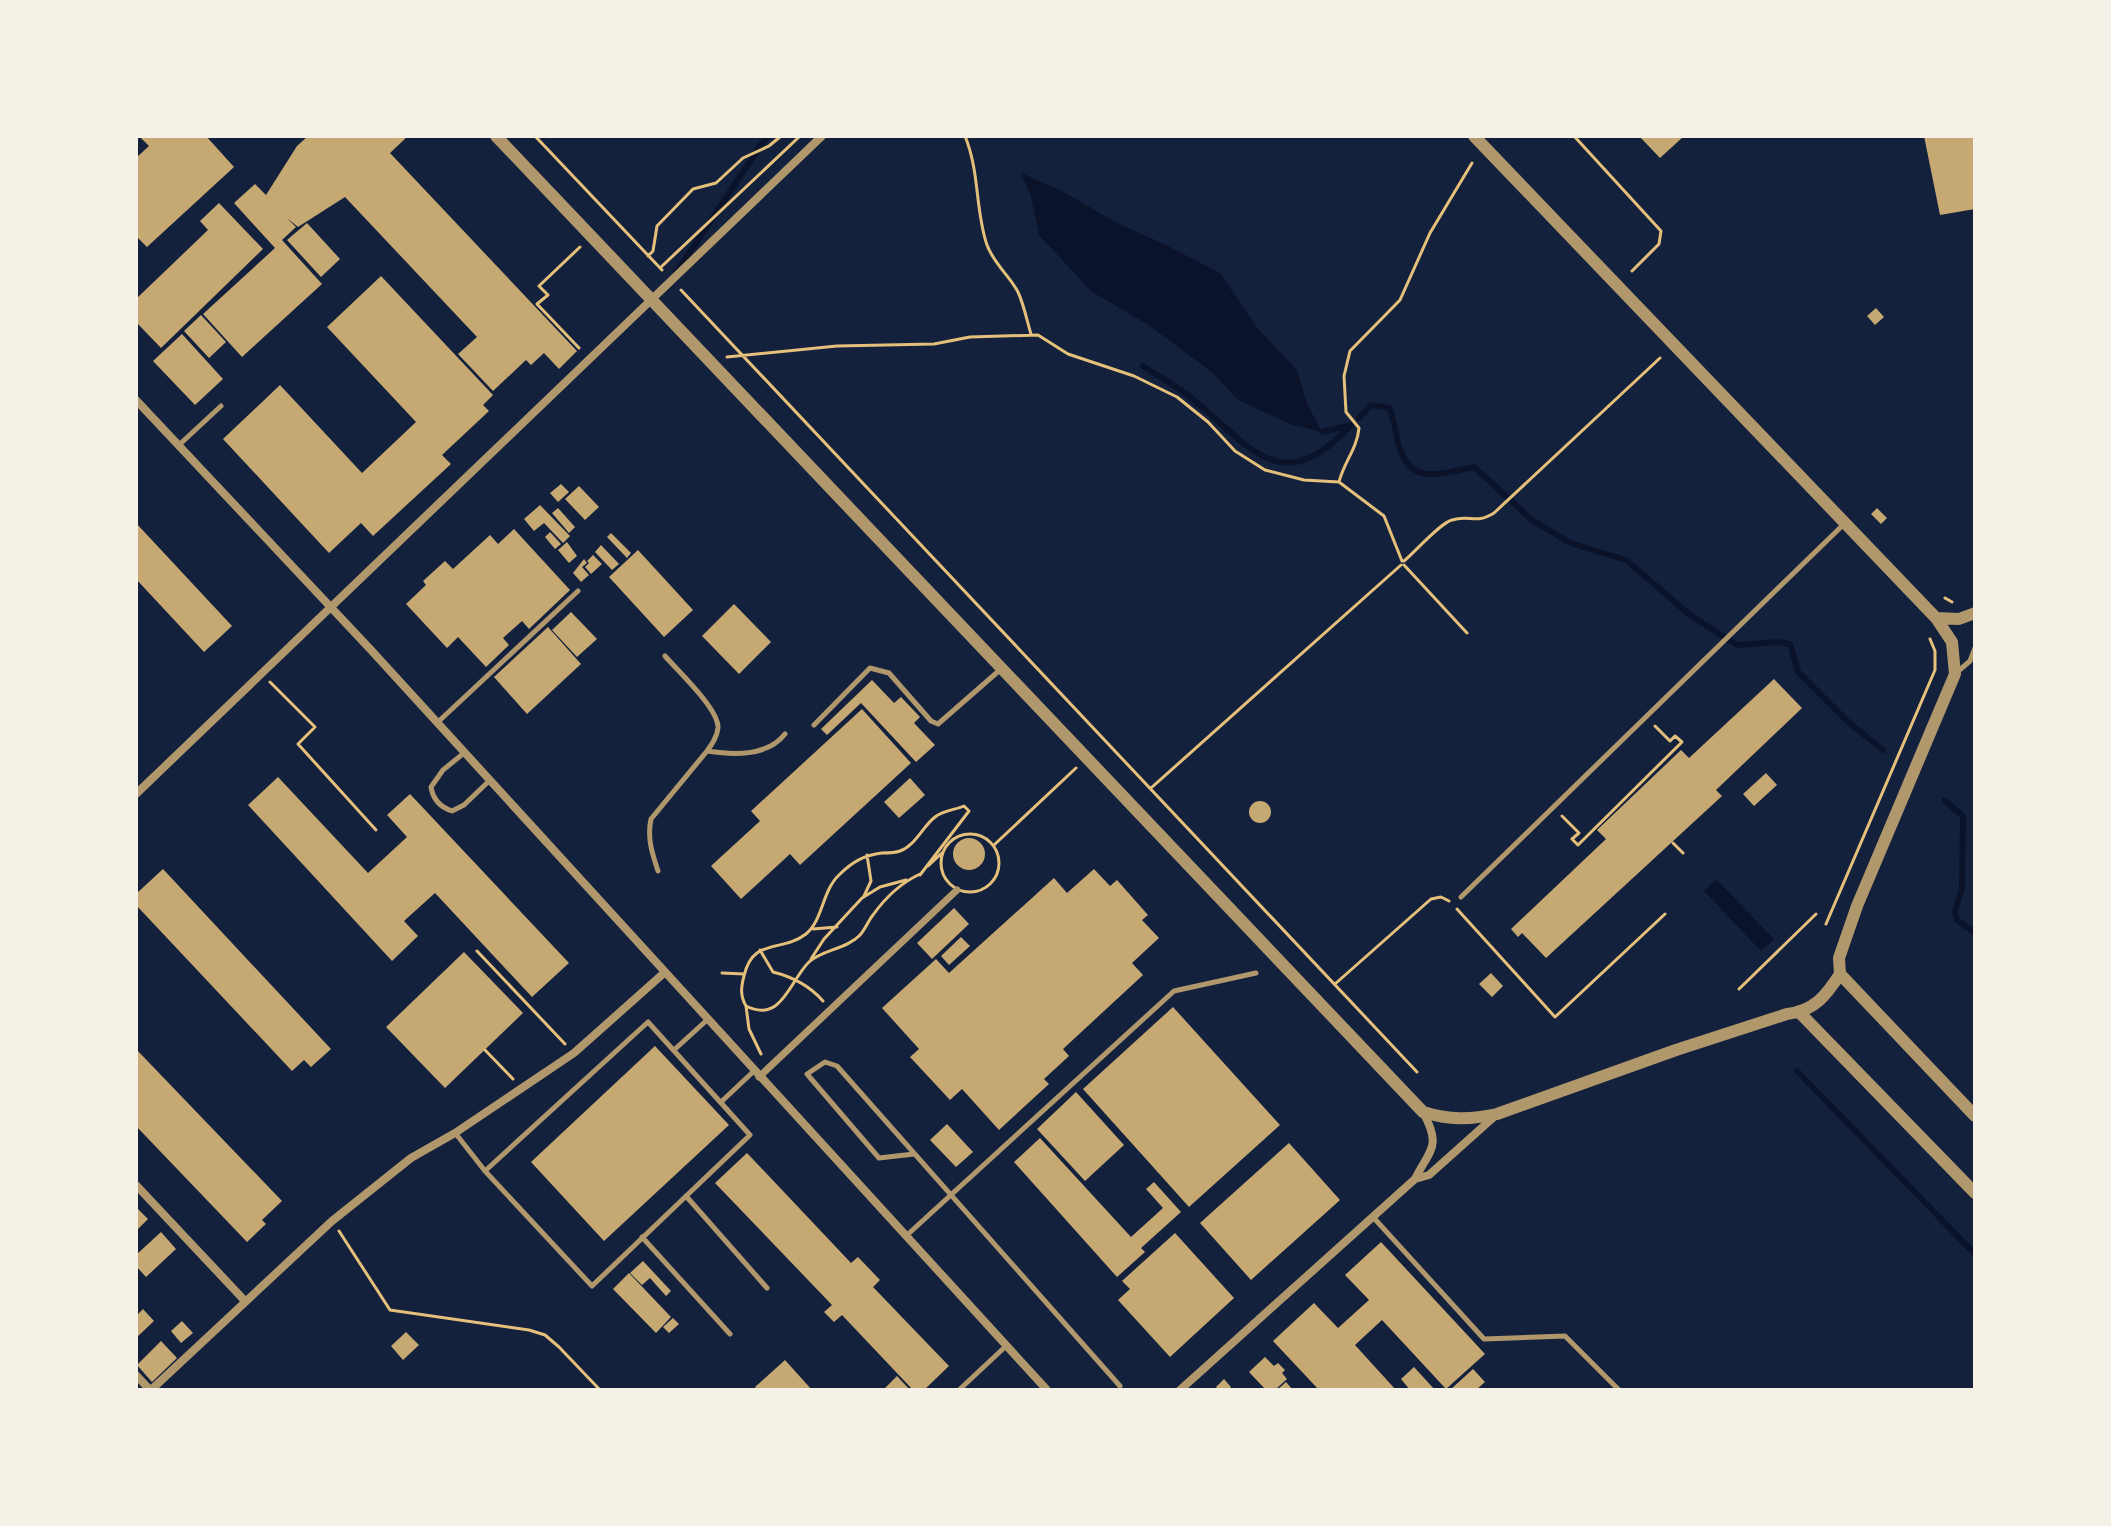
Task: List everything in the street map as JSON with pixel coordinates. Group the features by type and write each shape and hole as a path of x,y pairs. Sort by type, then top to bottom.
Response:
{"street":[{"path":"496,136 1423,1112 1433,1133 1434,1144 1415,1179 1180,1390"},
{"path":"136,794 822,136"},
{"path":"1423,1112 1444,1119 1474,1120 1497,1114 1676,1050 1787,1014 1800,1013 1824,999 1840,974 1839,958 1857,906 1955,674 1952,642 1936,618 1474,136"},
{"path":"136,400 437,723 1047,1390"},
{"path":"1936,618 1959,619 1975,613"},
{"path":"756,1074 768,1068 957,890"},
{"path":"136,1375 151,1390 332,1221 411,1158 455,1133 574,1053 664,973"},
{"path":"1840,974 1975,1116"},
{"path":"1800,1013 1975,1193"},
{"path":"1415,1179 1429,1175 1497,1114"},
{"path":"136,1185 245,1301"}],"lane":[{"path":"179,445 221,406"},
{"path":"1461,897 1845,524"},
{"path":"437,723 578,591"},
{"path":"1955,674 1970,661 1975,648"},
{"path":"658,871 650,847 648,831 651,819 707,751 715,739 718,724 712,710 665,656"},
{"path":"814,725 870,668 889,673 931,721 938,724 1001,669"},
{"path":"707,751 727,754 753,752 775,744 785,734"},
{"path":"464,753 443,770 431,787 432,796 442,807 452,811 464,805 489,781"},
{"path":"905,1237 1174,991 1256,973"},
{"path":"674,1050 707,1020"},
{"path":"455,1133 485,1171 592,1286 750,1135 648,1022 485,1171"},
{"path":"914,1154 879,1158 807,1074 825,1062 837,1066 1120,1386"},
{"path":"721,1102 756,1074"},
{"path":"686,1196 767,1288"},
{"path":"1373,1217 1484,1339 1565,1336 1619,1390"},
{"path":"642,1237 730,1334"},
{"path":"959,1390 1006,1346"}],"path":[{"path":"535,136 1417,1072"},
{"path":"648,256 653,251 657,226 693,189 716,183 743,158 769,146 781,136"},
{"path":"660,268 800,136"},
{"path":"965,136 978,184 980,215 987,244 995,262 1018,292 1031,334"},
{"path":"1574,136 1661,231 1659,244 1632,271"},
{"path":"1339,482 1344,464 1357,445 1359,428 1346,412 1344,376 1350,351 1400,300 1430,233 1472,163"},
{"path":"590,359 537,304 548,295 539,286 591,236"},
{"path":"707,359 837,346 934,344 970,337 1031,334 1044,338 1068,354 1134,376 1177,397 1208,422 1235,451 1265,470 1304,480 1339,482 1384,516 1403,563 1467,633"},
{"path":"1151,788 1448,520 1464,518 1482,521 1501,507 1660,358"},
{"path":"1826,924 1935,670 1935,651 1926,633"},
{"path":"261,674 315,727 298,744 376,830"},
{"path":"1554,807 1579,833 1572,839 1578,845 1682,742 1675,736 1670,741 1647,718"},
{"path":"994,845 1087,758"},
{"path":"810,930 836,877 857,860 867,855 900,851 910,845 936,816 964,806 969,811 920,875"},
{"path":"862,898 880,887 920,875 954,838 971,833 994,845 1000,863 994,881 978,891 957,890 942,870 943,852"},
{"path":"1673,843 1683,853"},
{"path":"746,1006 756,1011 782,1001 816,948 870,888 867,855"},
{"path":"811,959 858,937 874,913 909,879"},
{"path":"1335,984 1431,899 1444,897 1555,1017 1665,914"},
{"path":"1739,989 1816,914"},
{"path":"768,1068 749,1029 746,1006 741,998 744,974 752,956 760,949 796,939 810,930 837,927"},
{"path":"760,949 773,972 796,979 816,992 830,1010"},
{"path":"477,951 574,1053"},
{"path":"722,973 744,974"},
{"path":"485,1050 521,1089"},
{"path":"332,1221 390,1310 545,1335 600,1390"}],"water":[{"path":"1021,173 1220,273 1259,330 1297,370 1307,404 1322,432 1290,424 1238,400 1213,373 1147,324 1092,292 1039,235 1031,196"},
{"path":"1716,879 1774,939 1761,951 1704,891"}],"building":[{"path":"139,136 206,136 234,167 147,247 136,236 136,158 149,146"},
{"path":"308,136 408,136 390,153 577,351 559,369 544,353 531,365 526,360 493,391 458,354 477,337 345,197 298,227 287,218 296,227 282,240 322,284 242,357 203,314 275,248 234,203 255,184 266,195 297,146"},
{"path":"1639,136 1684,136 1660,158"},
{"path":"1924,136 1975,136 1975,209 1940,215"},
{"path":"219,203 263,249 161,348 136,322 136,299 208,230 200,221"},
{"path":"307,223 340,259 321,277 287,240"},
{"path":"381,276 493,395 483,405 489,411 442,455 451,464 373,536 361,523 329,553 223,439 280,385 362,473 416,422 327,327"},
{"path":"1876,308 1884,317 1875,325 1867,316"},
{"path":"201,315 226,342 209,358 184,331"},
{"path":"182,334 223,379 195,405 153,361"},
{"path":"561,484 569,492 558,502 550,493"},
{"path":"579,486 599,507 585,520 565,499"},
{"path":"540,505 570,536 563,543 544,523 534,531 524,519"},
{"path":"558,508 575,527 569,533 552,513"},
{"path":"1877,508 1887,518 1881,524 1871,514"},
{"path":"136,523 232,626 204,652 136,579"},
{"path":"514,529 570,590 529,629 522,621 503,638 509,645 486,667 458,637 447,648 406,604 426,585 423,581 445,561 453,569 490,535 498,544"},
{"path":"550,532 561,544 555,549 545,537"},
{"path":"611,533 631,553 627,558 607,537"},
{"path":"567,542 577,556 569,563 558,550"},
{"path":"601,545 619,564 612,570 595,552"},
{"path":"638,550 693,610 664,637 609,577"},
{"path":"593,555 602,564 591,574 585,567"},
{"path":"584,559 587,563 582,567 589,575 581,582 573,573"},
{"path":"734,604 771,642 739,674 702,636"},
{"path":"571,612 597,639 577,657 552,630"},
{"path":"548,627 581,664 527,714 494,677"},
{"path":"1774,679 1802,708 1716,790 1722,796 1546,958 1522,933 1518,937 1511,929 1606,839 1597,830 1681,750 1689,758"},
{"path":"872,680 894,703 901,697 920,717 914,723 935,745 916,762 861,703 827,735 821,729"},
{"path":"862,709 911,763 800,865 790,854 741,899 711,866 760,821 751,811"},
{"path":"1766,773 1777,785 1754,806 1743,794"},
{"path":"278,777 368,873 407,837 387,815 410,794 569,963 532,997 435,893 404,921 418,936 392,961 248,805"},
{"path":"910,778 925,795 899,818 884,802"},
{"path":"1260,801 1268,804 1271,812 1268,820 1260,823 1252,820 1249,812 1252,804"},
{"path":"969,838 981,842 985,854 981,866 969,870 957,866 953,854 957,842"},
{"path":"163,869 331,1049 311,1067 304,1060 292,1071 136,905 136,894"},
{"path":"1094,869 1110,886 1117,880 1148,915 1142,920 1159,938 1132,963 1143,975 1063,1049 1069,1056 1044,1079 1049,1084 999,1130 962,1089 950,1100 910,1057 919,1049 882,1008 936,959 949,973 1054,878 1067,893"},
{"path":"954,908 969,924 932,959 917,943"},
{"path":"961,937 970,946 949,965 941,956"},
{"path":"464,952 523,1013 445,1088 386,1027"},
{"path":"1491,973 1503,986 1492,997 1479,984"},
{"path":"1173,1007 1280,1125 1189,1207 1083,1089"},
{"path":"655,1046 729,1125 604,1241 531,1162"},
{"path":"136,1049 282,1201 262,1220 266,1224 247,1242 136,1126"},
{"path":"1076,1092 1124,1145 1085,1181 1037,1129"},
{"path":"947,1124 973,1152 956,1167 930,1140"},
{"path":"1040,1138 1131,1237 1163,1208 1146,1189 1154,1182 1181,1212 1141,1248 1145,1252 1117,1277 1014,1162"},
{"path":"1289,1143 1340,1200 1251,1280 1200,1223"},
{"path":"747,1153 851,1263 858,1257 880,1280 873,1287 949,1366 924,1390 913,1390 842,1315 834,1322 824,1312 832,1305 715,1183"},
{"path":"136,1207 148,1219 136,1231"},
{"path":"161,1232 176,1249 146,1277 136,1266 136,1255"},
{"path":"1175,1233 1234,1298 1170,1357 1118,1300 1130,1289 1122,1281"},
{"path":"1381,1242 1485,1354 1446,1389 1382,1320 1355,1345 1396,1390 1319,1390 1273,1341 1314,1303 1338,1328 1369,1300 1345,1275"},
{"path":"643,1261 671,1291 666,1296 650,1278 642,1285 630,1273"},
{"path":"629,1273 671,1317 656,1333 613,1289"},
{"path":"143,1309 154,1321 136,1338 136,1316"},
{"path":"673,1318 679,1324 669,1333 663,1327"},
{"path":"182,1321 193,1333 181,1343 171,1331"},
{"path":"406,1332 419,1345 403,1360 391,1346"},
{"path":"161,1341 177,1358 152,1382 137,1365"},
{"path":"1265,1357 1274,1366 1278,1363 1285,1370 1282,1373 1287,1379 1275,1390 1266,1390 1249,1372"},
{"path":"785,1360 812,1390 758,1390 755,1387"},
{"path":"1414,1367 1435,1390 1410,1390 1401,1379"},
{"path":"1473,1369 1485,1382 1476,1390 1450,1390"},
{"path":"897,1376 910,1390 883,1390"},
{"path":"1224,1379 1231,1387 1219,1390 1216,1387"},
{"path":"1286,1382 1293,1390 1277,1390"}],"waterway":[{"path":"676,273 767,136"},
{"path":"1143,366 1184,392 1248,447 1266,458 1285,463 1304,460 1326,448 1351,425"},
{"path":"1359,418 1371,405 1389,408 1399,446 1411,467 1429,474 1474,467 1532,520 1570,543 1626,560 1690,615 1737,645 1790,644 1798,672 1847,721 1883,750"},
{"path":"1322,432 1351,425"},
{"path":"1944,800 1963,816 1962,888 1955,912 1957,920 1975,933"},
{"path":"1797,1071 1975,1254"}]}
